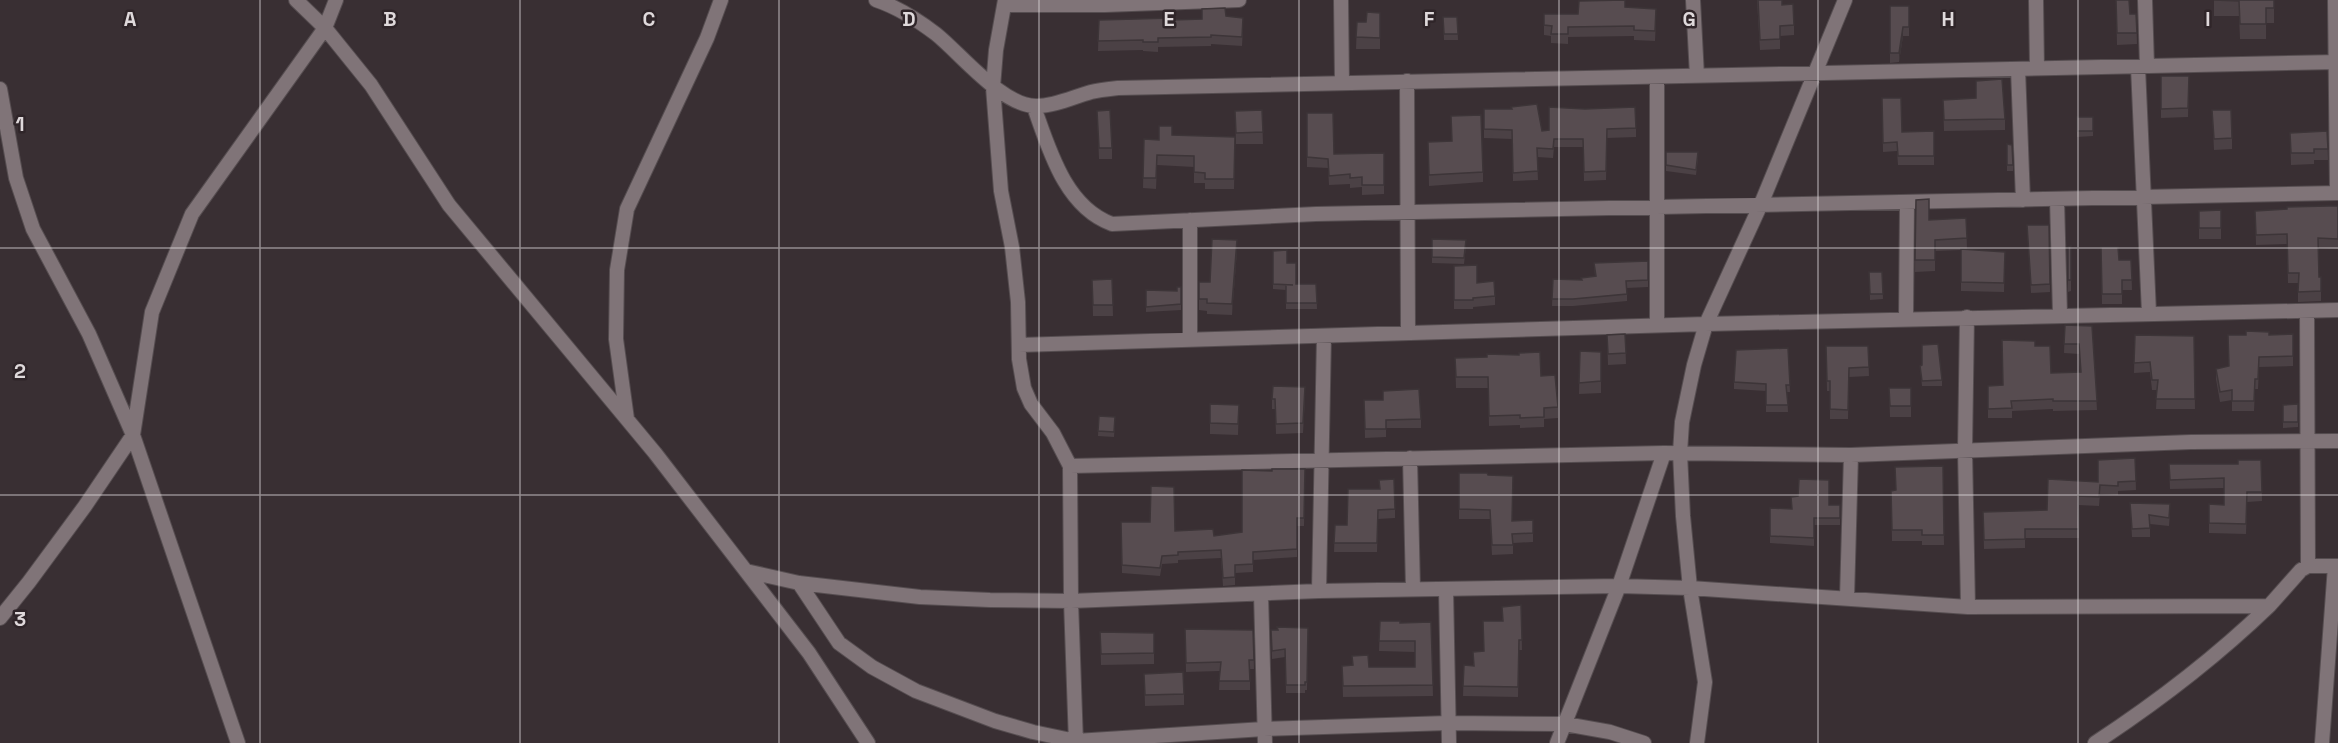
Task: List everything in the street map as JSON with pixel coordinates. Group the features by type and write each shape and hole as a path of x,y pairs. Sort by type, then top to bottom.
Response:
{"street":[{"path":"296,0 325,28 371,85 449,205 627,419 746,571 809,653 868,743"},
{"path":"0,618 78,516 133,435 152,312 192,214 325,28 336,0"},
{"path":"627,419 616,339 616,270 627,209 707,38 721,0"},
{"path":"876,0 912,18 938,35 993,87 1015,100 1034,107 1053,104 1093,91 1118,88 2337,62"},
{"path":"1076,742 1071,601 1070,466 1053,433 1031,404 1024,388 1019,359 1018,302 1012,247 1001,191 993,87 996,50 1004,3 1105,5 1239,0"},
{"path":"1341,0 1342,83"},
{"path":"1693,0 1696,76"},
{"path":"1697,743 1704,682 1690,588 1683,516 1680,453 1682,422 1694,364 1706,324 1761,204 1845,0"},
{"path":"2036,0 2037,68"},
{"path":"2145,0 2142,67 2149,313"},
{"path":"1034,107 1052,158 1064,179 1082,205 1097,218 1112,224 1408,212 2338,193 2336,0"},
{"path":"2018,69 2023,200"},
{"path":"1657,77 1657,325"},
{"path":"1407,81 1408,333"},
{"path":"0,89 16,178 33,230 89,333 133,435 238,743"},
{"path":"2057,199 2060,315"},
{"path":"1906,319 1907,202"},
{"path":"1190,220 1190,340"},
{"path":"1019,345 1657,325 2338,310"},
{"path":"2307,311 2308,566"},
{"path":"1967,317 1965,450 1968,607"},
{"path":"1319,591 1324,336"},
{"path":"1070,466 1664,453 1760,456 1851,455 2338,441"},
{"path":"1557,743 1619,586 1664,453"},
{"path":"1847,598 1851,455"},
{"path":"1410,458 1413,590"},
{"path":"2095,743 2125,724 2237,637 2301,570 2308,566 2337,566 2331,702 2322,743"},
{"path":"746,571 799,583 920,597 1071,601 1319,591 1619,586 1690,588 1968,607 2269,606"},
{"path":"799,583 839,643 872,667 916,691 995,721 1076,742 1264,736 1448,723 1565,724 1610,732 1644,743"},
{"path":"1446,589 1449,743"},
{"path":"1261,594 1264,736"}],"building":[{"path":"1625,0 1625,7 1656,9 1655,31 1634,30 1634,26 1568,27 1568,34 1551,34 1552,26 1544,25 1544,14 1578,14 1579,1"},
{"path":"1758,0 1782,0 1782,5 1793,4 1794,25 1780,26 1780,39 1760,40"},
{"path":"2116,0 2129,0 2130,14 2136,14 2137,33 2117,33"},
{"path":"2214,0 2274,0 2274,8 2266,8 2266,24 2240,24 2239,1"},
{"path":"1890,6 1909,6 1909,27 1903,27 1899,53 1890,53"},
{"path":"1225,8 1226,16 1243,18 1242,37 1211,35 1211,37 1158,38 1158,42 1098,41 1099,20 1202,19 1202,9"},
{"path":"1367,12 1380,13 1380,38 1356,37 1357,22 1366,22"},
{"path":"1443,17 1457,17 1458,34 1444,34"},
{"path":"2161,76 2189,76 2188,108 2161,109"},
{"path":"2002,79 2005,119 1944,120 1943,100 1976,98 1976,81"},
{"path":"1882,98 1901,98 1902,132 1934,131 1934,156 1898,156 1897,142 1883,143"},
{"path":"1537,104 1542,131 1549,130 1549,107 1585,109 1635,107 1636,128 1607,129 1606,171 1584,172 1583,139 1554,139 1553,149 1537,148 1538,171 1513,173 1512,130 1484,129 1484,109 1512,109 1511,107"},
{"path":"1110,110 1112,148 1099,148 1097,111"},
{"path":"1262,110 1263,132 1236,133 1235,111"},
{"path":"2212,110 2231,110 2232,138 2214,139"},
{"path":"1307,113 1333,113 1334,154 1384,153 1384,185 1362,185 1362,177 1350,178 1350,174 1329,176 1328,159 1307,157"},
{"path":"1481,115 1483,172 1429,175 1428,142 1452,141 1451,116"},
{"path":"2077,117 2093,117 2093,131 2077,131"},
{"path":"1159,126 1172,126 1172,135 1235,137 1234,179 1205,179 1205,173 1194,172 1194,156 1157,155 1156,178 1143,178 1144,139 1159,140"},
{"path":"2327,131 2328,149 2314,149 2314,153 2291,153 2290,133"},
{"path":"2007,144 2012,145 2013,165 2007,165"},
{"path":"1666,152 1698,152 1696,170 1666,165"},
{"path":"1929,199 1929,220 1966,218 1967,238 1935,240 1935,260 1915,260 1916,200"},
{"path":"2338,206 2338,239 2318,238 2321,291 2298,292 2299,273 2288,273 2287,234 2256,235 2255,211 2287,209 2287,207"},
{"path":"2221,210 2221,228 2199,228 2199,211"},
{"path":"2027,225 2049,225 2050,284 2031,285"},
{"path":"1212,239 1237,240 1232,304 1207,303 1207,299 1199,299 1199,282 1210,282"},
{"path":"1432,239 1466,240 1464,258 1432,257"},
{"path":"2071,246 2071,280 2068,280 2068,247"},
{"path":"2101,247 2118,247 2119,260 2131,260 2132,280 2122,280 2122,294 2102,294"},
{"path":"1961,249 2005,252 2004,283 1961,282"},
{"path":"1287,250 1287,263 1296,263 1296,284 1316,284 1317,303 1286,303 1286,285 1293,285 1273,284 1273,251"},
{"path":"1648,261 1648,280 1626,281 1627,294 1552,299 1553,279 1582,280 1581,278 1596,276 1594,263"},
{"path":"1477,265 1477,283 1494,281 1495,296 1473,298 1473,300 1454,300 1454,266"},
{"path":"1869,272 1882,272 1883,294 1870,294"},
{"path":"1112,279 1113,305 1093,305 1092,280"},
{"path":"1177,287 1181,287 1181,304 1146,307 1146,290 1177,291"},
{"path":"2065,325 2092,326 2097,401 2053,401 2053,399 2011,401 2012,408 1988,409 1988,386 2003,385 2002,340 2035,341 2035,346 2050,346 2051,373 2081,372 2079,344 2064,344"},
{"path":"2246,331 2269,332 2269,335 2293,334 2293,356 2259,357 2254,401 2232,401 2232,390 2220,392 2216,369 2229,366 2228,335 2246,335"},
{"path":"1625,334 1626,353 1608,354 1607,335"},
{"path":"2135,335 2194,336 2195,399 2156,399 2158,380 2152,380 2150,362 2134,363"},
{"path":"1938,344 1942,380 1922,381 1920,366 1922,365 1922,345"},
{"path":"1826,346 1868,346 1869,367 1849,368 1848,410 1830,409"},
{"path":"1788,348 1790,385 1786,385 1788,405 1766,405 1766,384 1734,382 1736,350"},
{"path":"1580,351 1601,352 1601,381 1579,383"},
{"path":"1540,352 1541,376 1555,375 1558,407 1544,408 1544,417 1489,416 1488,377 1456,377 1455,358"},
{"path":"1273,386 1305,387 1303,423 1276,424 1275,399 1272,399"},
{"path":"1889,388 1911,388 1911,406 1890,406"},
{"path":"1419,389 1421,419 1386,420 1386,429 1365,429 1364,400 1383,400 1383,391"},
{"path":"1210,404 1239,405 1238,424 1210,423"},
{"path":"2298,404 2298,422 2283,422 2283,405"},
{"path":"1099,416 1115,417 1114,432 1098,431"},
{"path":"2135,458 2136,481 2118,482 2118,486 2100,485 2099,497 2078,496 2079,529 2025,529 2025,539 1984,540 1983,512 2047,510 2048,479 2098,482 2098,460"},
{"path":"2238,460 2261,460 2262,492 2247,492 2246,524 2209,523 2209,504 2224,505 2224,478 2170,480 2169,464 2238,464"},
{"path":"1943,466 1944,535 1922,535 1922,530 1892,530 1891,491 1896,490 1895,467"},
{"path":"1272,469 1305,469 1304,518 1297,518 1297,549 1253,552 1253,564 1235,565 1235,577 1223,578 1221,550 1178,552 1178,555 1162,556 1160,568 1122,565 1121,522 1150,522 1151,486 1174,487 1175,531 1213,529 1214,536 1242,532 1242,470 1272,471"},
{"path":"1459,473 1513,476 1512,521 1533,520 1533,533 1512,534 1513,545 1492,545 1490,510 1459,509"},
{"path":"1394,479 1395,509 1378,510 1377,543 1334,543 1335,525 1347,525 1348,489 1380,489 1379,480"},
{"path":"1799,479 1829,480 1829,505 1840,505 1840,518 1814,518 1814,538 1770,536 1770,508 1792,509 1791,497 1798,496"},
{"path":"2130,503 2170,504 2169,518 2149,515 2150,528 2132,529"},
{"path":"1521,605 1522,640 1519,640 1518,687 1463,686 1464,665 1474,666 1473,652 1484,651 1483,621 1503,621 1502,607"},
{"path":"1380,621 1431,622 1433,685 1343,686 1342,666 1353,665 1352,656 1368,655 1369,667 1415,667 1415,641 1379,641"},
{"path":"1277,627 1308,628 1307,682 1305,685 1286,685 1285,649 1272,651 1271,630 1278,630"},
{"path":"1185,629 1253,630 1254,660 1249,660 1250,681 1219,681 1221,662 1186,663"},
{"path":"1100,632 1154,633 1154,653 1101,654"},
{"path":"1183,672 1184,694 1145,695 1144,674"}]}
